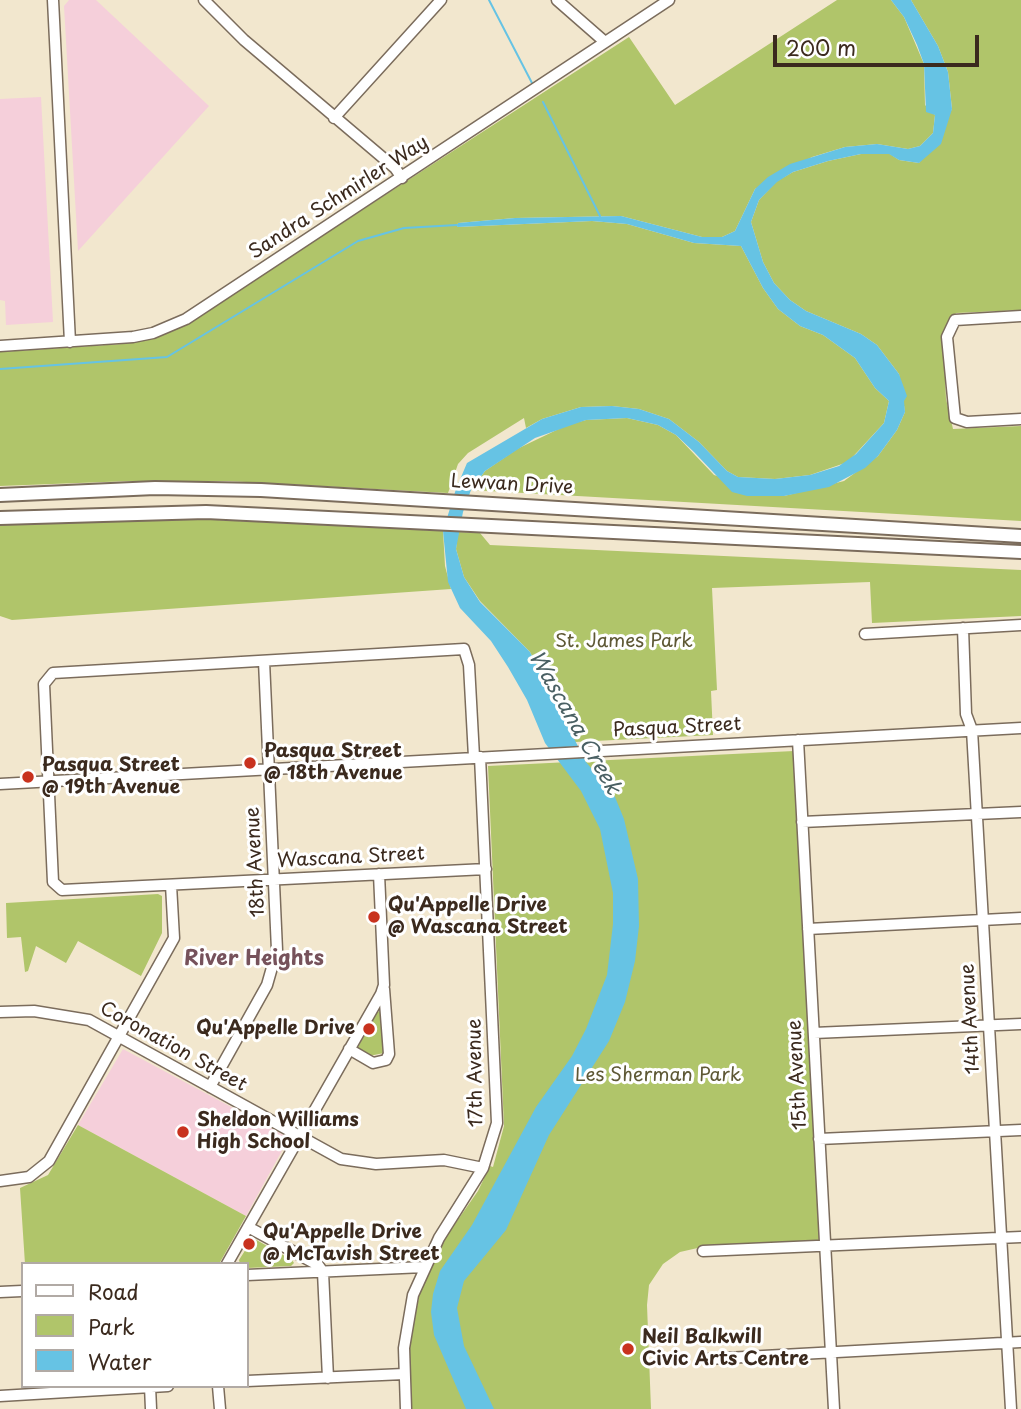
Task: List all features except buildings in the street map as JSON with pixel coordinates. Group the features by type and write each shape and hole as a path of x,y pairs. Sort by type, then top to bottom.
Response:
{"main road":[{"name":"Lewvan Drive","path":"0,495 194,488 490,503 1021,536"},
{"path":"0,518 167,512 1021,552"}],"street":[{"path":"53,0 70,342"},
{"path":"204,0 402,178"},
{"path":"334,118 441,0"},
{"path":"557,0 605,43"},
{"name":"Sandra Schmirler Way","path":"0,346 133,337 186,319 669,0"},
{"path":"1021,316 955,320 947,337 953,412 959,422 1021,419"},
{"path":"865,634 1021,625"},
{"name":"14th Avenue","path":"962,628 966,714 972,730 1011,1409"},
{"name":"17th Avenue","path":"264,661 464,649 469,665 486,869 498,1105 493,1142 483,1168 424,1268 408,1323 404,1374 406,1409"},
{"path":"48,781 44,684 53,673 264,661"},
{"name":"18th Avenue","path":"210,1087 270,973 277,950 264,661"},
{"name":"Pasqua Street","path":"0,784 610,748 1021,728"},
{"name":"15th Avenue","path":"798,740 834,1409"},
{"name":"Wascana Street","path":"48,781 53,882 62,890 486,869"},
{"path":"802,822 1021,812"},
{"path":"349,1049 373,1063 386,1060 389,1054 379,874"},
{"path":"0,1181 29,1177 49,1161 174,939 171,885"},
{"path":"808,929 1021,918"},
{"path":"228,1262 384,985"},
{"name":"Coronation Street","path":"0,1012 69,1015 89,1020 341,1159 354,1162 444,1160 483,1168"},
{"path":"814,1033 1021,1024"},
{"path":"819,1139 1021,1130"},
{"path":"248,1227 318,1265 323,1272 328,1378"},
{"path":"703,1251 1021,1237"},
{"path":"248,1275 424,1268"},
{"path":"0,1292 21,1291"},
{"path":"708,1359 1021,1342"},
{"path":"248,1381 404,1374"},
{"path":"0,1395 131,1388"},
{"path":"150,1388 151,1409"},
{"path":"218,1388 220,1409"}],"shaded area":[{"path":"69,0 96,0 209,106 78,251 64,6"},
{"path":"41,97 53,322 6,325 5,301 0,300 0,99"},
{"name":"Sheldon Williams High School","path":"123,1049 289,1138 246,1216 78,1125"}],"green space":[{"path":"837,0 891,0 904,17 924,64 925,105 935,115 933,133 920,146 908,149 877,144 845,147 812,157 755,189 735,231 722,237 702,237 621,216 515,218 458,223 457,227 592,221 627,224 694,243 741,246 763,288 778,309 800,326 823,335 855,358 875,388 889,401 884,423 848,462 810,475 775,479 738,477 727,471 699,442 669,419 639,409 612,406 581,407 542,419 526,428 524,418 468,453 458,464 448,493 228,481 130,481 0,486 0,352 122,344 186,324 629,37 675,105"},
{"path":"911,0 1021,0 1021,310 956,313 943,333 946,399 953,429 1021,426 1021,521 471,490 485,471 517,449 567,425 586,420 627,418 658,425 676,435 714,475 784,496 844,481 878,456 897,430 905,412 899,374 877,345 861,334 806,311 790,300 774,283 763,262 751,222 759,200 777,181 793,172 861,154 890,154 899,160 919,163 952,109 948,72 938,46"},
{"path":"197,519 443,531 445,566 451,589 12,620 0,616 0,525"},
{"name":"St. James Park","path":"458,532 480,533 490,545 1021,570 1021,616 872,623 870,582 712,588 717,690 711,691 713,735 575,742 530,652 480,601 464,577 456,549"},
{"name":"Les Sherman Park","path":"794,751 822,1242 702,1247 680,1252 663,1264 649,1285 647,1305 651,1409 410,1409 409,1346 421,1287 443,1241 478,1191 490,1166 493,1167 504,1126 488,766"},
{"path":"158,894 162,896 162,933 141,976 78,941 66,963 36,946 28,971 25,972 21,937 7,938 6,903"},
{"path":"381,1011 384,1053 369,1056 358,1050 358,1047 377,1012"},
{"path":"78,1125 246,1216 220,1262 25,1262 20,1188 48,1175"},
{"path":"253,1238 294,1263 291,1266 248,1268 248,1262 239,1260"}],"water":[{"path":"891,0 911,0 938,46 948,72 952,109 941,144 919,163 899,160 889,154 861,154 793,172 777,182 759,200 751,222 763,262 774,283 790,300 806,311 861,334 877,345 899,374 907,396 904,401 905,412 897,430 878,456 865,468 829,487 784,496 747,496 732,492 676,435 658,425 627,418 586,420 535,438 485,471 471,490 463,512 456,549 464,577 480,602 530,652 586,762 615,797 624,819 638,879 639,926 635,961 625,1002 609,1041 549,1135 506,1230 464,1281 457,1308 464,1346 494,1409 466,1409 434,1335 431,1312 433,1294 440,1271 472,1225 536,1107 572,1056 586,1029 607,975 613,924 613,893 600,829 581,791 545,743 527,700 508,667 491,641 460,608 448,582 443,531 456,489 467,463 542,419 581,407 639,409 669,419 699,442 727,471 738,477 775,479 810,475 839,466 856,454 884,423 889,401 875,388 855,358 823,335 800,326 778,309 763,288 741,246 694,243 627,224 592,221 457,227 458,223 515,218 621,216 702,237 722,237 735,231 755,189 768,177 790,164 845,147 877,144 908,149 920,146 933,133 935,115 926,112 924,64 917,45 904,17"}],"waterway":[{"path":"489,0 532,83"},
{"path":"543,102 600,216"},
{"path":"0,369 167,357 358,241 404,228 457,225"}],"place":[{"name":"Pasqua Street @ 18th Avenue","path":"250,763"},
{"name":"Pasqua Street @ 19th Avenue","path":"28,777"},
{"name":"Qu'Appelle Drive @ Wascana Street","path":"374,917"},
{"name":"Qu'Appelle Drive","path":"369,1029"},
{"name":"Sheldon Williams High School","path":"183,1132"},
{"name":"Qu'Appelle Drive @ McTavish Street","path":"249,1244"},
{"name":"Neil Balkwill Civic Arts Centre","path":"628,1349"}],"district":[{"name":"River Heights","path":"254,959"}],"water label":[{"name":"Wascana Creek","path":"574,723"}]}
